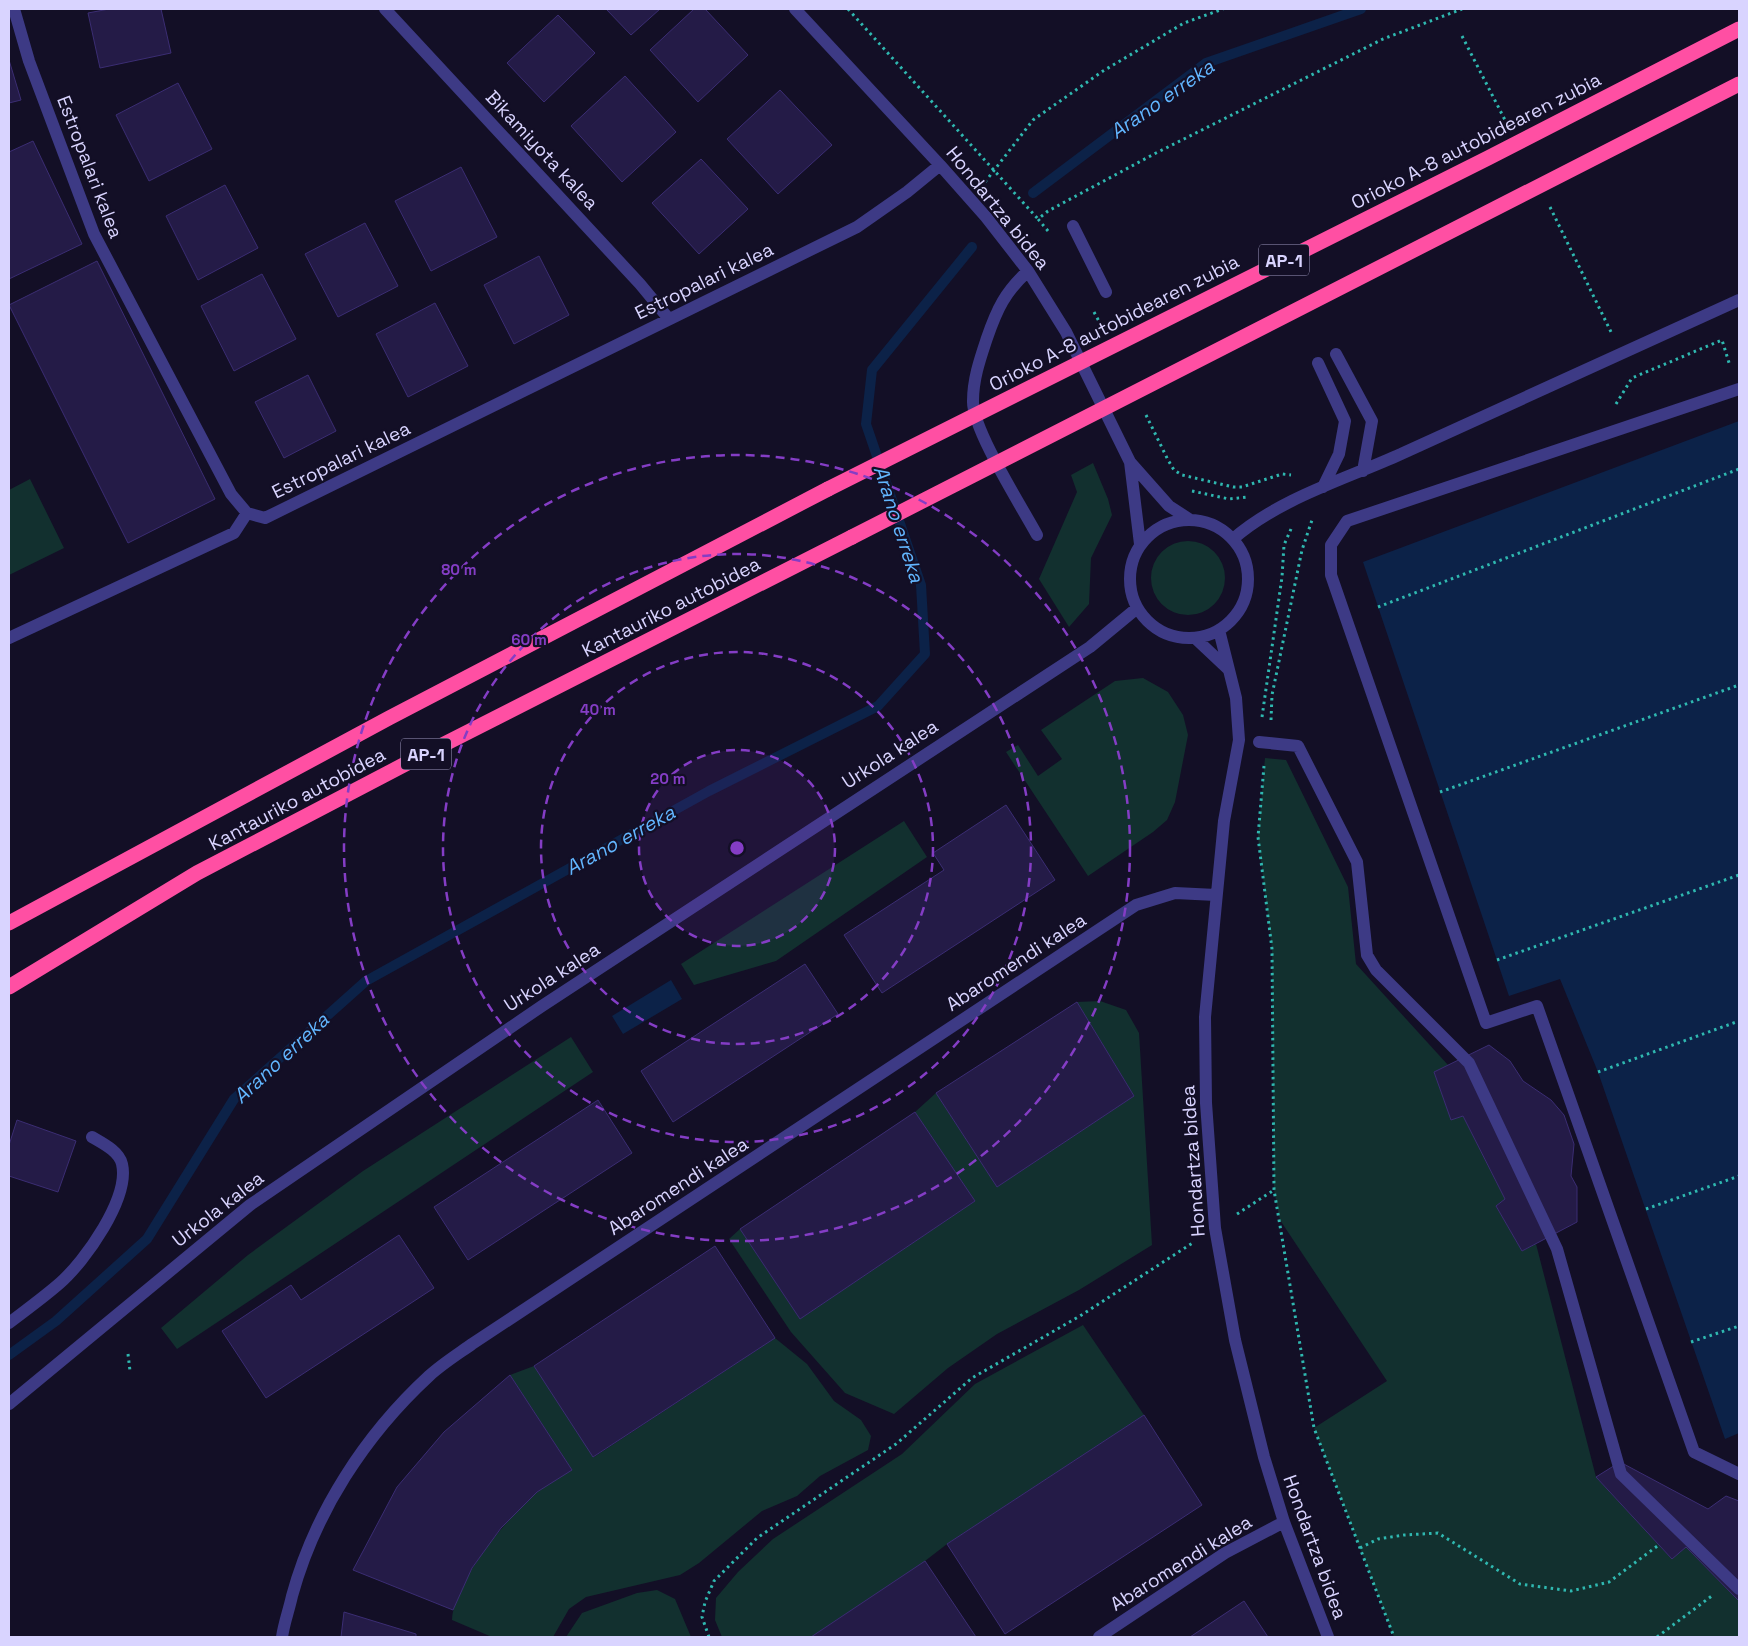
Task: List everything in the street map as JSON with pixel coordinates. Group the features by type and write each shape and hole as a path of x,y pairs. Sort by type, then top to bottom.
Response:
{"highway":[{"name":"Orioko A-8 autobidearen zubia","path":"828,489 1488,158 1739,29"},
{"name":"Kantauriko autobidea","path":"9,987 206,869 413,760 1739,84"},
{"name":"Kantauriko autobidea","path":"9,923 372,727 828,489"}],"street":[{"name":"Estropalari kalea","path":"14,9 29,60 94,234 231,494 247,513 265,518 858,227 907,192 940,165"},
{"name":"Bikamiyota kalea","path":"385,9 640,284 669,319"},
{"name":"Hondartza bidea","path":"795,9 971,199 1028,271 1066,332 1130,462 1169,506 1189,519"},
{"path":"1073,226 1106,292"},
{"path":"1028,271 1011,286 994,319 976,371 972,403 983,436 1037,535"},
{"path":"1233,539 1248,526 1323,487 1364,471 1739,300"},
{"path":"1336,354 1372,421 1364,471"},
{"path":"1318,363 1345,421 1339,454 1323,487"},
{"path":"1739,389 1347,521 1332,544 1330,575 1486,1023 1537,1006 1694,1452 1739,1474"},
{"name":"Hondartza bidea","path":"1130,462 1140,544"},
{"path":"9,638 234,533 247,513"},
{"path":"1189,519 1206,522 1220,528 1233,539 1242,554 1248,571 1248,588 1242,604 1233,619 1219,630 1195,638 1172,637 1151,626 1136,609 1129,587 1130,564 1140,544 1162,526 1189,519"},
{"name":"Urkola kalea","path":"9,1404 250,1204 542,1006 1090,647 1136,609"},
{"name":"Hondartza bidea","path":"1219,630 1236,698 1239,740 1224,821 1204,1017 1206,1103 1215,1228 1235,1340 1264,1457 1284,1522 1328,1637"},
{"path":"1195,638 1228,670"},
{"path":"1259,742 1298,746 1357,862 1367,955 1376,970 1469,1063 1557,1249 1621,1474 1735,1585"},
{"name":"Abaromendi kalea","path":"282,1637 302,1561 325,1511 355,1461 396,1409 431,1374 481,1338 1136,905 1176,893 1216,894"},
{"path":"9,1323 62,1282 94,1242 113,1212 123,1188 122,1163 110,1147 92,1137"},
{"name":"Abaromendi kalea","path":"1099,1637 1225,1553 1284,1522"}],"path":[{"path":"848,9 1038,219"},
{"path":"971,199 995,171 1033,120 1102,71 1184,23 1223,9"},
{"path":"1632,378 1722,340 1731,365 1722,368"},
{"path":"1378,607 1739,469"},
{"path":"1187,490 1229,499 1254,495"},
{"path":"1440,792 1739,685"},
{"path":"1496,960 1739,875"},
{"path":"1598,1072 1739,1021"},
{"path":"1646,1208 1739,1176"},
{"path":"709,1637 702,1617 705,1602 714,1580 758,1538 896,1444 972,1378 1080,1316 1274,1190"},
{"path":"1690,1342 1739,1326"},
{"path":"128,1354 130,1372"},
{"path":"1360,1548 1378,1539 1438,1533 1520,1584 1571,1591 1609,1582 1679,1530"},
{"path":"1657,1637 1735,1585"}],"green space":[{"path":"1093,463 1108,499 1112,515 1091,558 1089,604 1069,627 1039,579 1077,492 1071,475"},
{"path":"30,479 64,548 9,575 9,490"},
{"path":"1181,541 1195,541 1209,547 1219,557 1225,571 1225,585 1219,599 1209,609 1195,615 1181,615 1167,609 1157,599 1151,585 1151,571 1157,557 1167,547"},
{"path":"1143,678 1168,692 1183,715 1188,735 1175,802 1167,820 1153,832 1088,876 1006,752 1018,745 1038,776 1062,759 1041,730 1115,681"},
{"path":"1265,758 1286,760 1348,887 1356,964 1448,1065 1434,1072 1451,1119 1463,1116 1505,1199 1496,1206 1522,1251 1536,1244 1596,1477 1672,1559 1686,1547 1739,1601 1739,1637 1394,1637 1314,1428 1387,1381 1280,1220 1274,1190 1272,949 1258,837"},
{"path":"904,821 927,857 776,961 694,985 681,964"},
{"path":"1100,1001 1126,1010 1139,1033 1152,1245 1079,1290 997,1334 948,1368 894,1414 845,1393 791,1332 729,1239 740,1229 800,1319 975,1201 915,1112 936,1093 997,1187 1134,1096 1077,1002"},
{"path":"571,1037 593,1072 177,1349 161,1328 248,1255 363,1171"},
{"path":"1083,1325 1144,1415 947,1544 925,1561 811,1637 722,1637 715,1620 716,1598 738,1572 773,1539 902,1454 975,1384"},
{"path":"775,1338 807,1364 834,1401 861,1420 871,1436 868,1450 820,1476 797,1496 762,1511 699,1563 680,1575 586,1597 569,1609 553,1637 492,1637 452,1620 455,1604 462,1587 472,1569 497,1534 536,1493 572,1470 510,1375 534,1366 594,1457"},
{"path":"657,1590 675,1599 691,1637 566,1637 582,1613 637,1593"}],"water":[{"path":"1739,421 1739,1433 1725,1439 1598,1072 1560,979 1509,996 1363,562"},
{"path":"671,980 682,999 623,1034 612,1016"}],"building":[{"path":"109,9 161,9 171,53 100,68 88,13"},
{"path":"606,9 660,9 631,35"},
{"path":"694,9 705,9 748,55 698,102 650,50"},
{"path":"558,15 595,53 544,102 507,63"},
{"path":"9,60 21,100 9,103"},
{"path":"625,76 676,132 622,182 571,126"},
{"path":"178,83 212,149 149,181 116,115"},
{"path":"780,90 832,145 778,194 727,139"},
{"path":"33,141 82,244 9,279 9,152"},
{"path":"701,159 748,209 699,254 652,203"},
{"path":"461,167 497,237 431,271 395,201"},
{"path":"225,185 258,248 198,280 166,216"},
{"path":"365,223 398,286 338,317 305,254"},
{"path":"539,256 569,315 514,344 484,285"},
{"path":"97,261 215,499 128,543 9,305"},
{"path":"262,274 296,339 234,371 201,306"},
{"path":"435,303 468,366 408,397 376,334"},
{"path":"308,375 336,431 284,458 255,402"},
{"path":"1006,805 1055,880 882,993 844,935 944,870 933,853"},
{"path":"805,964 838,1014 673,1122 641,1071"},
{"path":"1077,1002 1134,1096 997,1187 936,1093"},
{"path":"1489,1045 1510,1061 1523,1081 1551,1100 1564,1115 1574,1144 1571,1176 1577,1187 1577,1222 1522,1251 1496,1206 1505,1199 1463,1116 1451,1120 1434,1072"},
{"path":"598,1100 632,1153 468,1260 434,1207"},
{"path":"915,1112 975,1201 800,1319 740,1229"},
{"path":"17,1120 76,1141 58,1192 9,1176 9,1145"},
{"path":"399,1235 434,1288 266,1398 222,1331 291,1285 301,1300"},
{"path":"715,1246 775,1338 593,1457 534,1366"},
{"path":"510,1375 572,1470 537,1492 501,1528 472,1568 453,1610 353,1570 397,1487 444,1432"},
{"path":"1144,1415 1202,1505 1005,1634 947,1544"},
{"path":"1620,1462 1708,1509 1726,1496 1739,1501 1739,1601 1686,1547 1672,1559 1596,1477"},
{"path":"925,1561 976,1637 811,1637"},
{"path":"1244,1601 1268,1637 1190,1637"},
{"path":"344,1612 416,1634 416,1637 341,1637"}],"waterway":[{"name":"Arano erreka","path":"1033,193 1206,63 1361,9"},
{"name":"Arano erreka","path":"9,1355 56,1321 147,1239 234,1099 366,981 709,791 878,706 925,654 921,585 866,424 872,370 972,247"}]}
